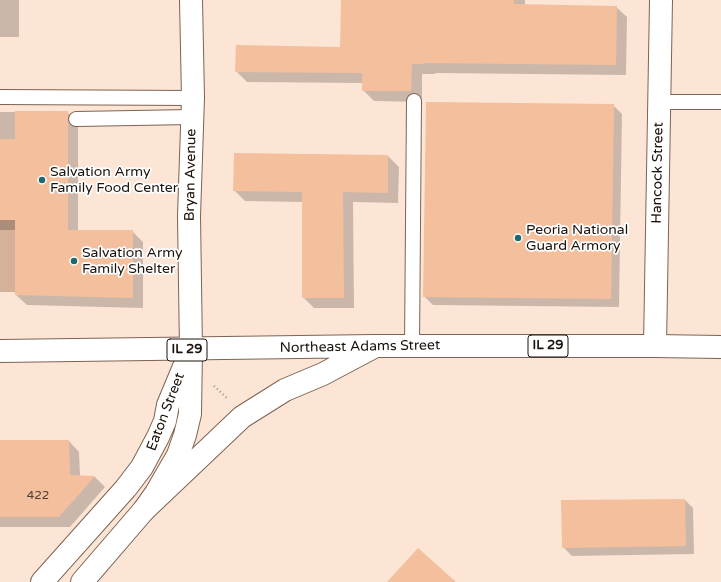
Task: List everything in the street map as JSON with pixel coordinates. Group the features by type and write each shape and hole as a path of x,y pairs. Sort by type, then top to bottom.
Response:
{"street":[{"name":"Bryan Avenue","path":"191,0 192,108 189,216 191,350"},
{"name":"Hancock Street","path":"655,346 660,0"},
{"name":"Northeast Adams Street","path":"0,352 374,346 721,347"},
{"path":"144,510 242,417 285,390 322,374 374,346"},
{"name":"Eaton Street","path":"82,582 144,510 156,493 178,455 190,414 191,350"},
{"name":"Eaton Street","path":"42,582 121,494 142,467 165,421 168,405 191,350"}],"lane":[{"path":"0,97 192,108"},
{"path":"412,346 414,101"},
{"path":"659,102 721,102"},
{"path":"76,119 192,108"}],"path":[{"path":"213,385 229,400"}],"shaded area":[{"path":"0,220 15,220 15,292 0,292"}],"building":[{"path":"341,0 514,0 514,4 617,6 616,65 412,64 411,91 362,91 362,73 235,72 236,45 340,47"},
{"name":"Peoria National Guard Armory","path":"426,102 614,104 611,299 423,297"},
{"path":"15,111 68,111 68,230 133,230 133,298 15,295 15,220 0,220 0,139 15,139"},
{"path":"234,153 388,155 388,193 343,192 344,298 302,298 302,192 233,191"},
{"path":"0,440 69,440 70,475 95,476 59,517 0,517"},
{"path":"685,499 686,546 562,548 561,500"},
{"path":"418,548 456,582 387,582"}],"place":[{"name":"Salvation Army Family Food Center","path":"42,180"},
{"name":"Peoria National Guard Armory","path":"518,238"},
{"name":"Salvation Army Family Shelter","path":"74,261"}]}
